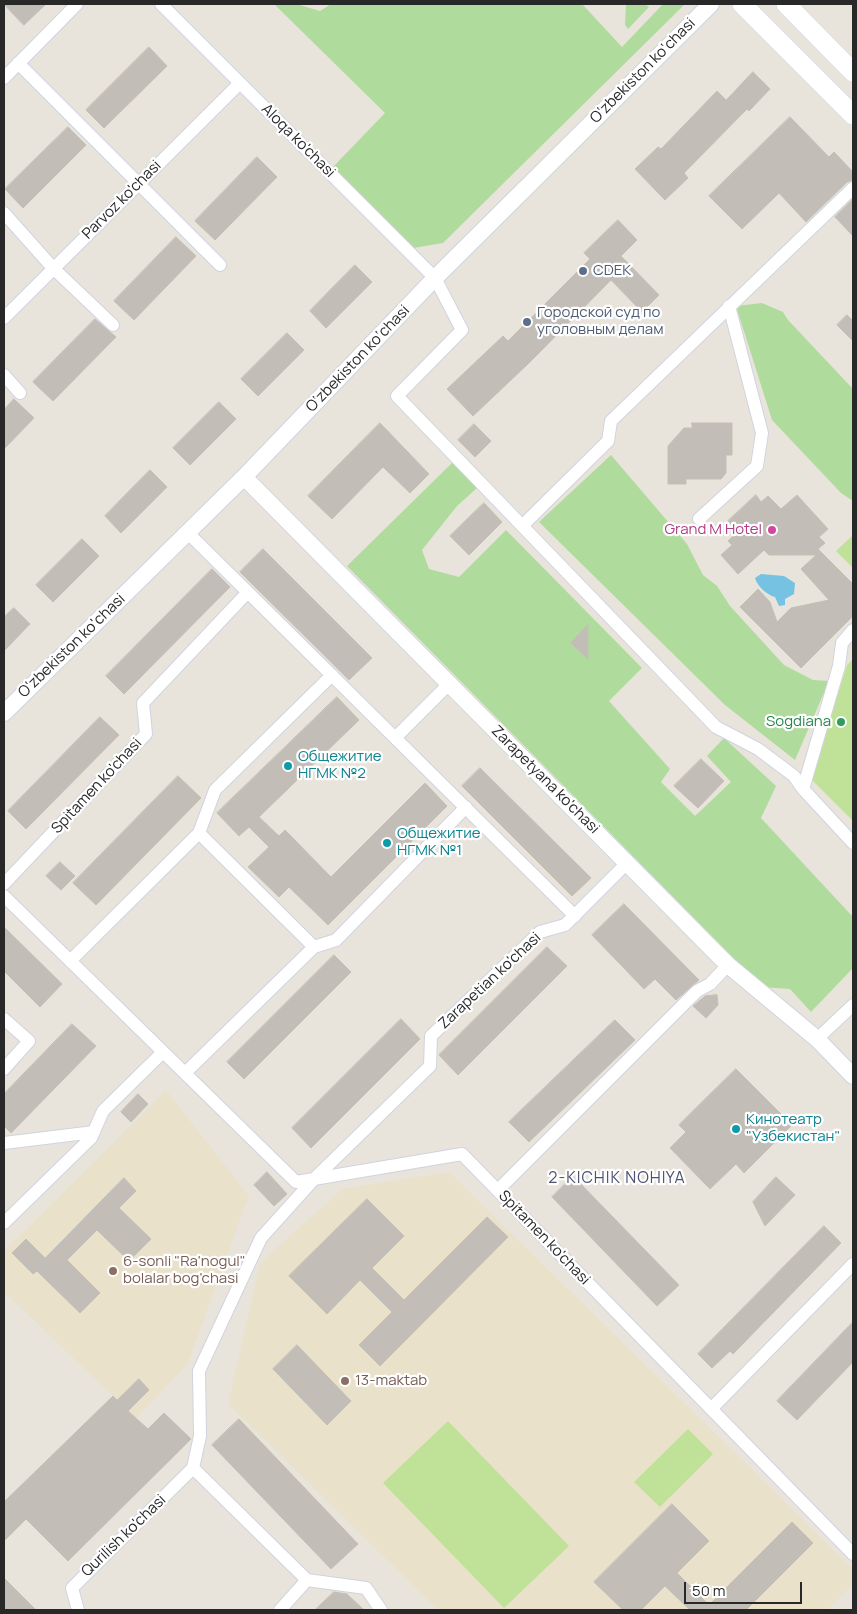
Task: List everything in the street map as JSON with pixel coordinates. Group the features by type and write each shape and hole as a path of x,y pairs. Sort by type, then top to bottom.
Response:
{"main road":[{"path":"742,4 853,115"},
{"path":"786,4 853,72"}],"street":[{"path":"4,78 77,4"},
{"name":"Aloqa ko'chasi","path":"161,4 435,278 462,330 397,396 523,525"},
{"name":"O‘zbekiston ko‘chasi","path":"4,713 244,477 435,278 711,4"},
{"path":"18,63 220,265"},
{"name":"Parvoz ko'chasi","path":"4,318 240,83"},
{"path":"853,188 610,421 608,441 523,525 716,727 758,749 794,776 803,789 853,843"},
{"path":"4,212 53,268 113,325"},
{"path":"699,519 757,466 762,433 729,306"},
{"path":"4,375 20,393"},
{"name":"Zarapetyana ko'chasi","path":"244,477 728,965 817,1039 853,1076"},
{"path":"187,532 575,916"},
{"name":"Spitamen ko'chasi","path":"4,884 146,734 143,703 248,592"},
{"path":"803,789 839,666 842,643 853,630"},
{"path":"70,961 199,833 215,790 332,675"},
{"path":"396,737 449,684"},
{"path":"185,1073 314,947 336,940 466,807"},
{"path":"199,833 314,947"},
{"name":"Zarapetian ko'chasi","path":"193,1468 200,1436 200,1372 261,1238 315,1178 430,1066 431,1036 540,932 565,925 627,863"},
{"name":"Spitamen ko'chasi","path":"4,896 296,1182 462,1154 853,1554"},
{"path":"498,1190 697,991 710,984 728,965"},
{"path":"817,1039 853,1005"},
{"path":"4,1018 29,1041 4,1069"},
{"path":"4,1223 91,1138 103,1111 163,1052"},
{"path":"4,1143 94,1132"},
{"path":"712,1409 853,1264"},
{"path":"193,1468 307,1580 366,1588 381,1610"},
{"name":"Qurilish ko'chasi","path":"78,1610 72,1588 193,1468"},
{"path":"280,1610 307,1580"}],"shaded area":[{"name":"6-sonli \"Ra'nogul\" bolalar bog'chasi","path":"166,1090 249,1196 187,1365 136,1418 4,1292 4,1251"},
{"path":"449,1172 853,1569 853,1585 828,1610 438,1610 228,1404 260,1263 342,1189"}],"green space":[{"path":"274,4 296,4 320,11 331,4 582,4 622,47 663,4 685,4 443,243 413,248 332,168 385,113"},
{"path":"626,4 645,4 649,7 628,29 625,25"},
{"path":"762,303 783,312 788,320 853,389 853,501 841,493 772,420 736,306"},
{"path":"611,455 687,544 703,575 717,586 730,606 784,665 813,680 829,681 795,760 725,705 539,522"},
{"path":"452,463 477,488 457,506 422,550 429,569 459,577 506,530 642,668 609,701 670,769 661,782 695,816 731,782 707,756 724,738 776,786 761,818 853,917 853,968 811,1012 790,989 762,987 347,566"},
{"path":"853,535 853,568 836,551"},
{"name":"Sogdiana","path":"853,659 853,821 811,779 847,665"},
{"path":"448,1421 569,1546 504,1608 383,1483"},
{"path":"688,1429 713,1454 660,1507 634,1482"}],"water":[{"path":"761,574 784,576 795,583 794,594 785,599 785,605 779,606 775,597 760,587 755,578"}],"building":[{"path":"4,4 46,4 24,25"},
{"path":"149,47 167,66 104,128 86,110"},
{"path":"753,72 770,89 749,111 747,109 684,173 688,178 665,200 635,169 658,147 661,149 717,91 726,100"},
{"path":"790,117 829,157 834,152 853,172 853,180 847,182 806,222 779,193 742,229 709,196"},
{"path":"68,127 86,145 23,208 5,189"},
{"path":"257,157 277,177 215,240 195,221"},
{"path":"853,199 853,236 835,217"},
{"path":"618,220 637,240 621,256 659,295 642,312 611,280 529,363 473,416 447,389 503,336 508,341 590,259 584,253"},
{"path":"176,237 196,256 134,320 114,301"},
{"path":"355,265 372,282 326,328 310,311"},
{"path":"847,315 853,321 853,341 837,325"},
{"path":"95,319 116,337 53,401 33,382"},
{"path":"287,333 304,350 258,396 241,379"},
{"path":"14,399 34,418 4,449 4,410"},
{"path":"219,402 236,419 190,465 173,448"},
{"path":"380,423 429,474 410,493 383,467 332,519 308,496"},
{"path":"692,423 732,423 732,455 726,455 726,473 721,479 686,479 686,484 668,484 668,446 684,428 692,428"},
{"path":"474,424 491,441 475,457 458,440"},
{"path":"150,470 167,487 121,533 105,516"},
{"path":"756,495 761,502 768,496 781,509 797,495 828,529 819,537 825,543 818,549 853,584 853,616 801,668 740,607 758,589 770,602 777,622 791,608 829,600 801,569 816,555 769,555 764,550 738,574 721,555 732,545 728,541 738,531 728,521"},
{"path":"484,503 502,522 469,555 450,536"},
{"path":"82,539 99,556 53,602 36,585"},
{"path":"263,549 372,658 349,680 240,572"},
{"path":"212,569 230,587 124,694 106,676"},
{"path":"14,608 30,624 4,651 4,617"},
{"path":"588,625 588,659 571,643"},
{"path":"337,697 359,720 259,817 279,836 285,830 331,877 425,783 447,806 328,925 289,887 279,897 248,867 269,847 249,827 239,836 217,813"},
{"path":"100,717 119,735 26,829 8,811"},
{"path":"701,759 724,781 698,808 674,786"},
{"path":"480,768 591,878 572,896 462,786"},
{"path":"178,776 201,798 96,905 73,883"},
{"path":"60,862 75,876 61,890 46,876"},
{"path":"624,904 699,980 676,1000 655,979 644,989 592,935"},
{"path":"4,927 62,984 40,1007 4,971"},
{"path":"547,947 567,966 458,1075 439,1055"},
{"path":"334,955 351,972 244,1079 227,1062"},
{"path":"717,995 718,1005 706,1018 693,1006 705,996"},
{"path":"401,1019 420,1039 311,1148 292,1128"},
{"path":"615,1020 635,1040 529,1142 509,1122"},
{"path":"72,1024 96,1046 11,1133 4,1126 4,1094"},
{"name":"Кинотеатр \"Узбекистан\"","path":"736,1069 792,1125 744,1173 736,1164 710,1189 670,1148 686,1132 679,1125"},
{"path":"138,1094 148,1104 131,1122 121,1112"},
{"path":"267,1172 287,1194 274,1206 254,1185"},
{"path":"573,1176 679,1285 657,1306 552,1197"},
{"path":"776,1177 795,1195 765,1226 753,1202"},
{"path":"124,1178 136,1191 119,1208 151,1239 129,1261 97,1230 67,1260 100,1293 80,1313 37,1271 33,1274 12,1253 26,1239 45,1258"},
{"path":"367,1199 404,1236 372,1268 404,1300 487,1217 508,1237 380,1366 359,1345 392,1312 360,1280 327,1314 289,1276"},
{"path":"824,1226 841,1243 733,1354 730,1351 712,1368 698,1354"},
{"path":"853,1322 853,1362 797,1420 777,1401"},
{"path":"297,1345 351,1401 327,1425 273,1369"},
{"path":"139,1379 149,1390 128,1411 148,1429 164,1413 191,1439 68,1561 26,1519 4,1541 4,1502 113,1396 117,1400"},
{"path":"239,1419 358,1544 331,1569 212,1445"},
{"path":"672,1504 709,1541 677,1573 709,1605 792,1522 813,1543 746,1610 690,1610 665,1586 641,1610 623,1610 594,1582"},
{"path":"4,1578 36,1610 4,1610"},
{"path":"334,1592 347,1594 364,1610 315,1610"}],"place":[{"name":"CDEK","path":"583,271"},
{"name":"Городской суд по уголовным делам","path":"527,322"},
{"name":"Grand M Hotel","path":"772,530"},
{"name":"Sogdiana","path":"841,722"},
{"name":"Общежитие НГМК №2","path":"288,766"},
{"name":"Общежитие НГМК №1","path":"387,843"},
{"name":"Кинотеатр \"Узбекистан\"","path":"736,1129"},
{"name":"6-sonli \"Ra'nogul\" bolalar bog'chasi","path":"113,1271"},
{"name":"13-maktab","path":"345,1381"}],"district":[{"name":"2-KICHIK NOHIYA","path":"617,1179"}]}
